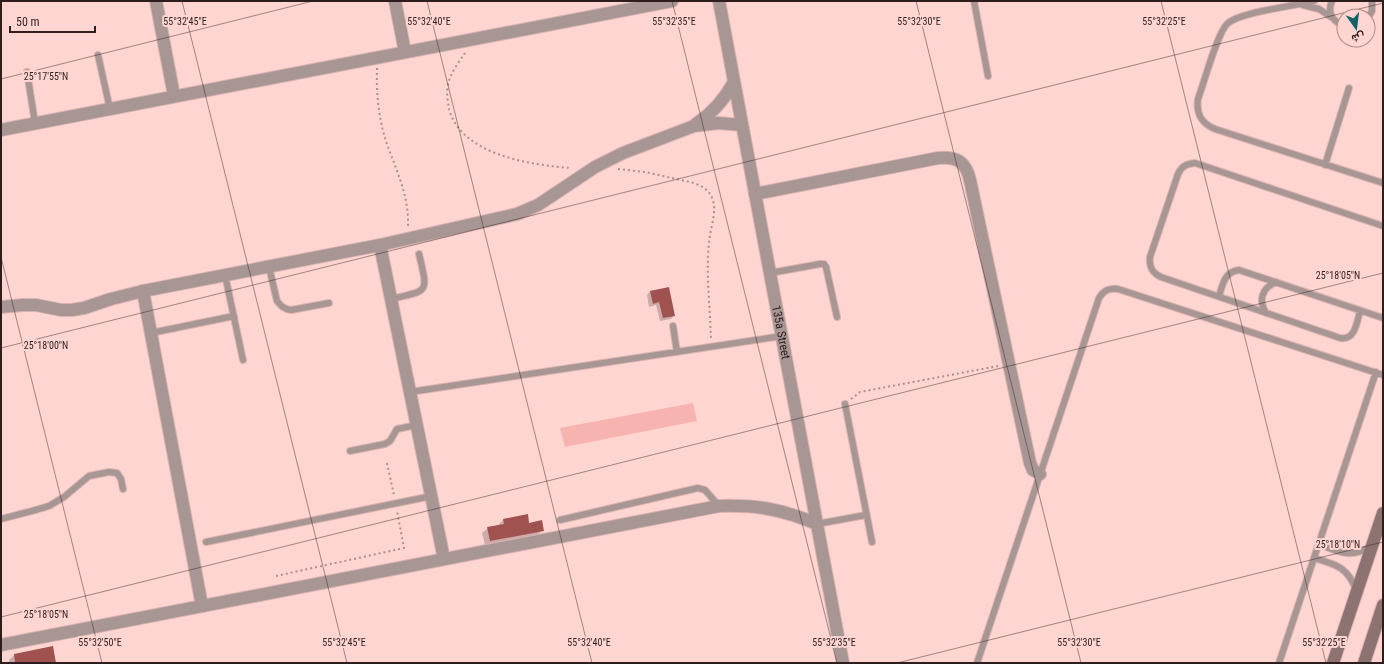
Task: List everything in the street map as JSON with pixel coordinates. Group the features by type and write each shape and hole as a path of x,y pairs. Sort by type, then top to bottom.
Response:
{"street":[{"path":"156,1 174,96"},
{"path":"395,1 405,52"},
{"path":"1,130 672,1"},
{"name":"135a Street","path":"719,1 843,663"},
{"path":"1,307 36,305 72,310 84,308 110,299 144,291 380,245 517,214 538,206 595,167 624,153 694,126 706,118 717,107 727,95 734,82"},
{"path":"694,126 718,123 742,125"},
{"path":"755,194 938,158 947,157 956,159 963,164 968,172 1030,463 1033,470 1040,474"},
{"path":"380,245 444,559"},
{"path":"144,291 202,606"},
{"path":"1,645 719,506 745,506 770,509 796,516 817,524"},
{"path":"1333,663 1383,513"},
{"path":"1364,663 1383,605"}],"lane":[{"path":"974,1 988,76"},
{"path":"1314,1 1244,15 1227,24 1220,36 1198,99 1198,114 1202,121 1215,129 1383,183"},
{"path":"1331,17 1330,6 1332,1"},
{"path":"1298,5 1305,5 1319,9 1336,21"},
{"path":"98,55 110,109"},
{"path":"27,72 35,123"},
{"path":"1325,165 1350,88"},
{"path":"1360,311 1353,334 1343,339 1161,277 1150,267 1150,257 1178,174 1184,165 1195,163 1383,226"},
{"path":"391,299 416,293 421,291 424,287 425,278 419,254"},
{"path":"770,273 824,264 837,317"},
{"path":"269,266 277,301 285,309 291,310 329,304"},
{"path":"1219,296 1225,278 1234,271 1244,272 1383,318"},
{"path":"225,275 243,360"},
{"path":"1266,313 1263,307 1262,295 1265,289 1276,282"},
{"path":"977,663 1099,298 1107,289 1118,289 1383,375"},
{"path":"151,333 234,316"},
{"path":"673,326 677,352"},
{"path":"410,392 782,336"},
{"path":"1279,663 1376,372"},
{"path":"845,404 872,542"},
{"path":"350,451 385,444 390,441 398,429 417,425"},
{"path":"1,519 49,506 64,496 85,478 92,475 109,472 117,473 121,479 123,489"},
{"path":"560,520 698,488 705,490 719,506"},
{"path":"206,542 432,496"},
{"path":"817,524 866,516"},
{"path":"1319,544 1345,554 1355,554 1364,551 1372,545"},
{"path":"1314,558 1340,566 1348,573 1357,591"}],"path":[{"path":"378,57 376,80 379,110 388,147 403,185 409,221 408,239"},
{"path":"845,404 860,392 1009,364"},
{"path":"276,576 404,548 387,463"}],"shaded area":[{"path":"693,403 697,421 565,447 560,428"}],"building":[{"path":"669,287 675,316 663,318 659,302 653,304 650,291"},
{"path":"528,514 529,523 542,520 544,531 490,541 487,527 504,524 503,519"},
{"path":"53,646 56,663 15,663 14,654"}]}
